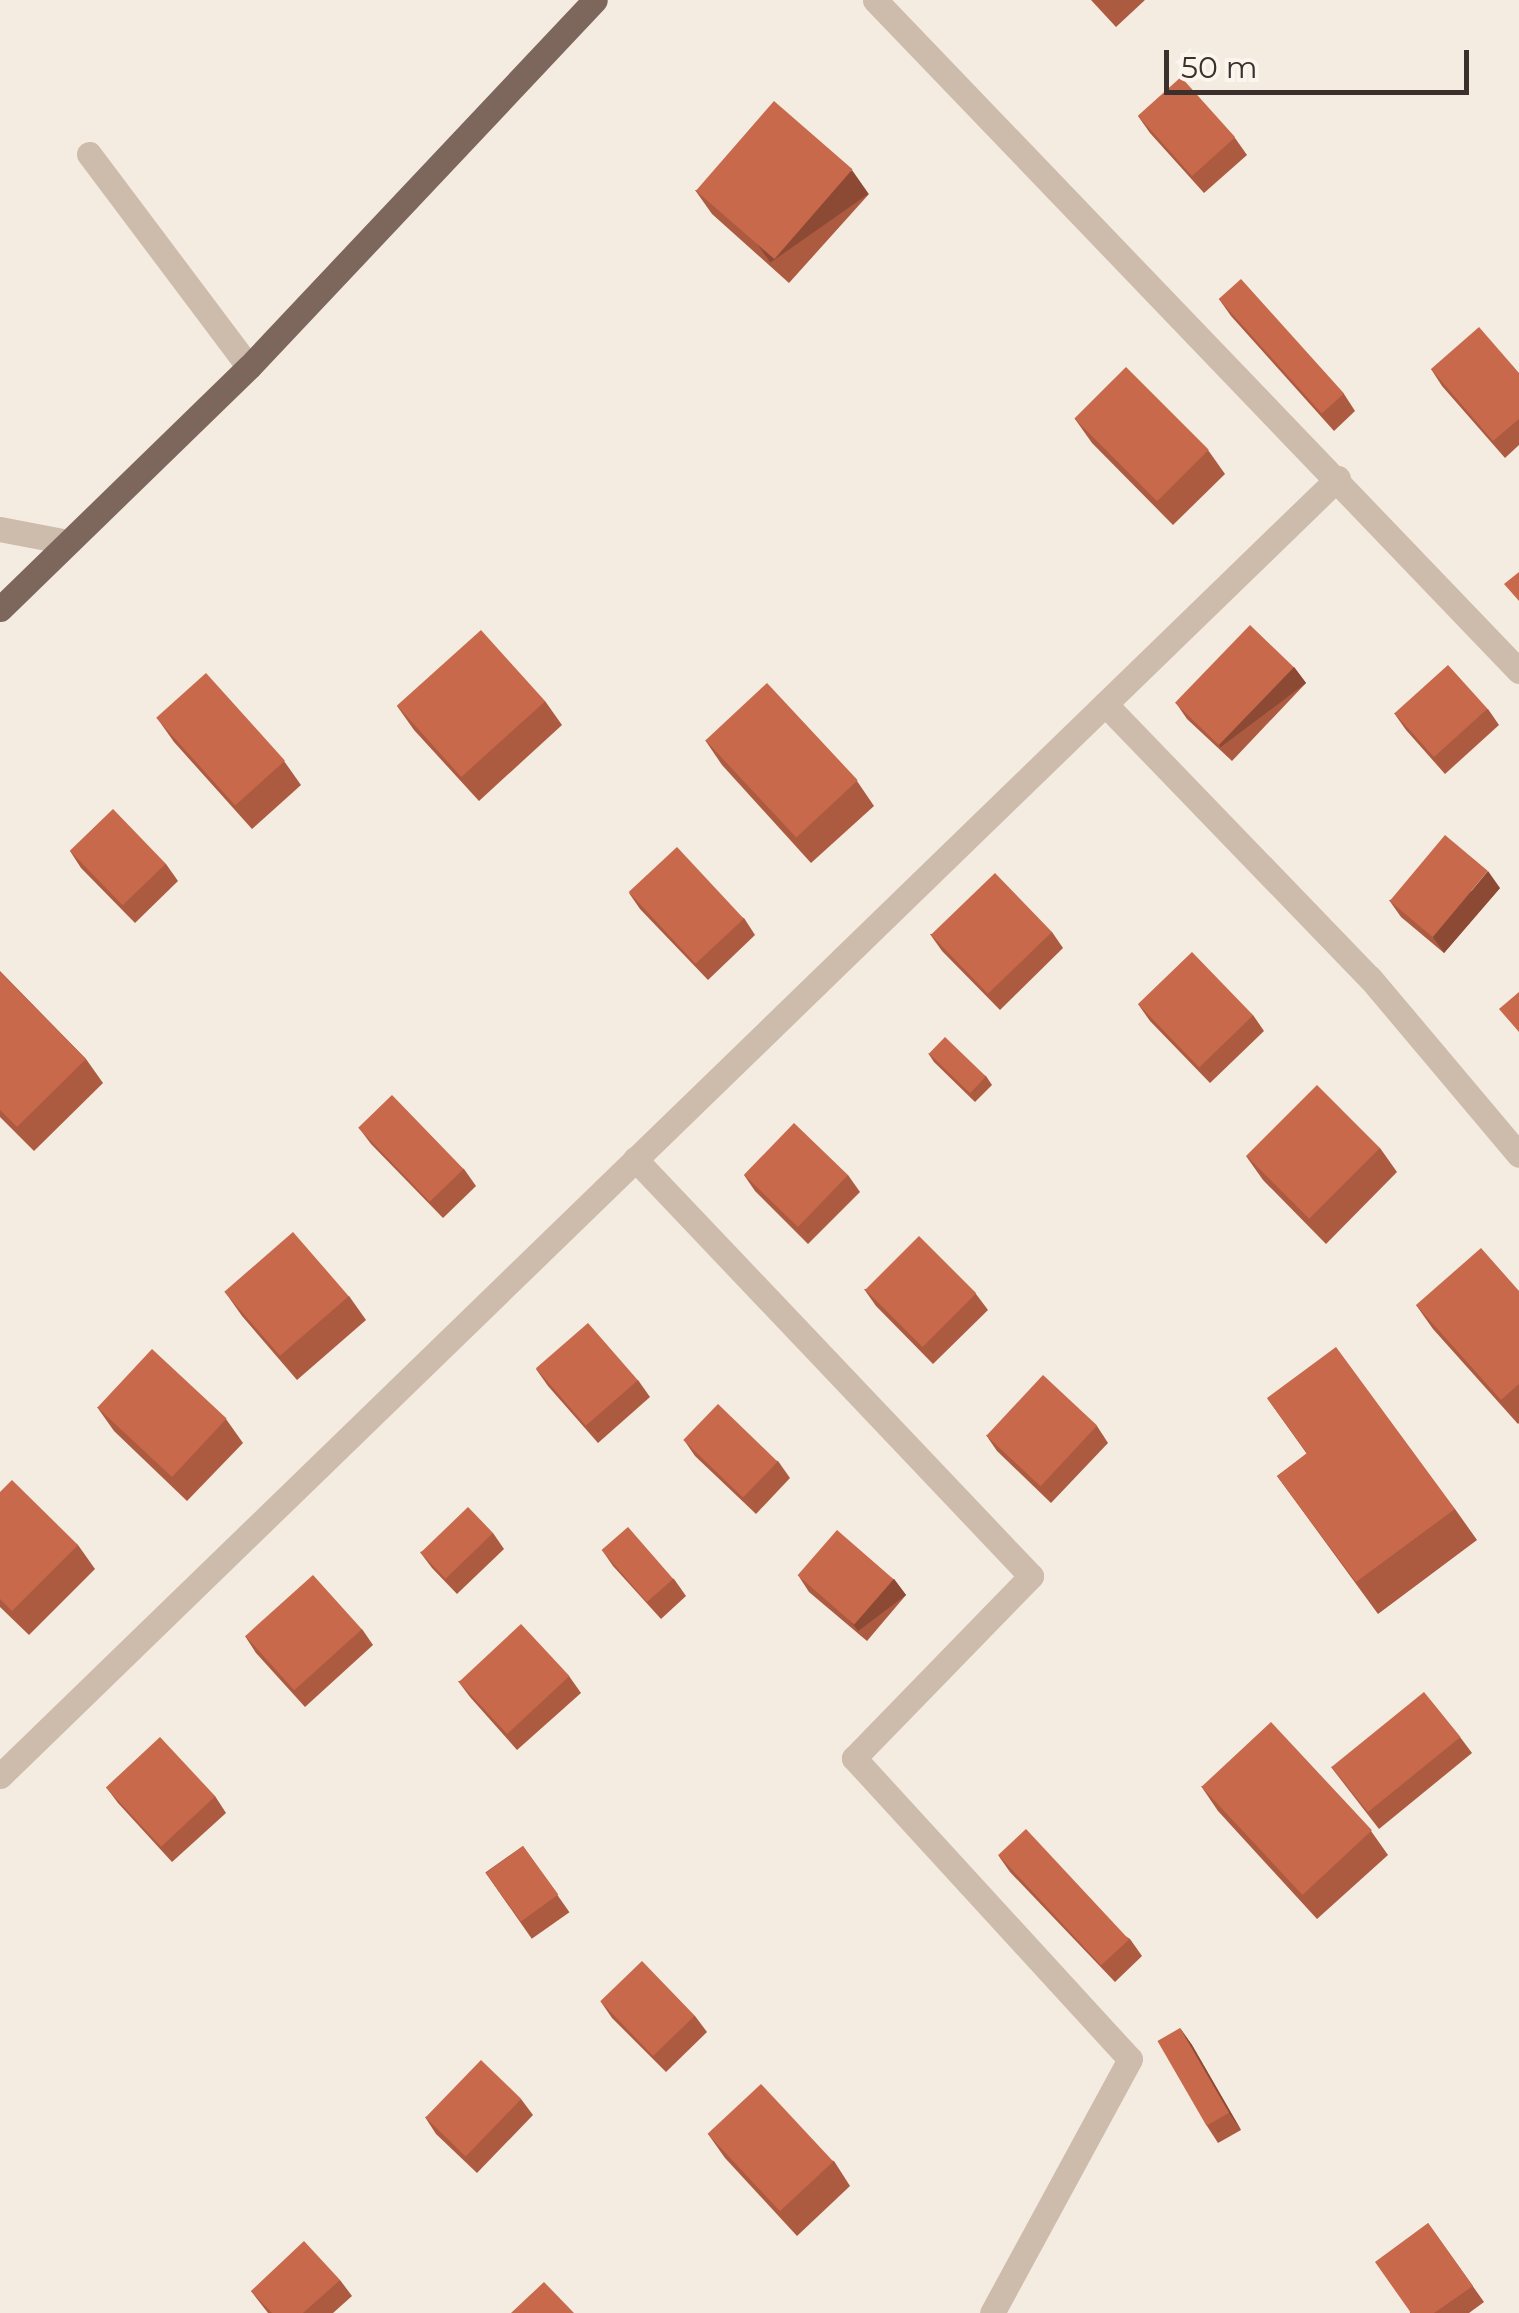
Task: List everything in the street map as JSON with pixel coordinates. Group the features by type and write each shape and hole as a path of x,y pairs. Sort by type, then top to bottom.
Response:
{"main road":[{"path":"0,609 248,367 595,0"}],"street":[{"path":"875,0 1338,478 1519,671"},
{"path":"89,154 248,367"},
{"path":"0,1776 1338,478"},
{"path":"0,528 68,542"},
{"path":"1105,704 1370,978 1519,1155"},
{"path":"635,1158 1031,1576 854,1758 1130,2059 992,2313"}],"building":[{"path":"1181,77 1235,137 1192,176 1138,116"},
{"path":"774,101 852,169 774,259 696,191"},
{"path":"1241,279 1344,393 1322,414 1219,299"},
{"path":"1479,327 1519,373 1519,419 1493,441 1431,369"},
{"path":"1126,367 1209,450 1157,501 1074,419"},
{"path":"1519,572 1519,601 1504,584"},
{"path":"1250,625 1294,667 1219,745 1175,703"},
{"path":"481,630 545,701 461,777 397,706"},
{"path":"1448,665 1487,709 1434,757 1394,713"},
{"path":"206,673 285,761 235,806 156,718"},
{"path":"767,683 858,780 796,838 706,740"},
{"path":"113,809 166,864 123,905 70,851"},
{"path":"1445,835 1488,871 1433,937 1390,901"},
{"path":"677,847 744,919 696,964 629,892"},
{"path":"995,873 1052,932 988,994 931,935"},
{"path":"1192,952 1253,1015 1199,1067 1138,1004"},
{"path":"0,972 86,1059 17,1127 0,1110"},
{"path":"1519,992 1519,1032 1499,1009"},
{"path":"945,1037 986,1077 970,1093 929,1054"},
{"path":"1317,1085 1380,1148 1309,1219 1246,1156"},
{"path":"392,1095 464,1169 430,1202 358,1128"},
{"path":"794,1123 848,1175 798,1227 744,1175"},
{"path":"293,1232 349,1296 280,1356 224,1292"},
{"path":"919,1236 976,1293 923,1347 865,1290"},
{"path":"1481,1248 1519,1291 1519,1384 1501,1400 1416,1305"},
{"path":"588,1323 638,1380 586,1426 536,1368"},
{"path":"1336,1347 1455,1509 1356,1582 1277,1476 1307,1453 1267,1398"},
{"path":"152,1349 227,1419 172,1477 97,1408"},
{"path":"1043,1375 1097,1425 1041,1486 986,1436"},
{"path":"718,1404 778,1462 743,1498 683,1440"},
{"path":"12,1480 78,1545 12,1611 0,1599 0,1492"},
{"path":"468,1507 493,1533 446,1579 421,1553"},
{"path":"628,1527 673,1579 647,1602 602,1550"},
{"path":"837,1530 894,1579 854,1624 798,1575"},
{"path":"313,1575 362,1629 294,1690 245,1636"},
{"path":"521,1624 569,1676 507,1734 459,1682"},
{"path":"1424,1692 1461,1737 1368,1812 1332,1767"},
{"path":"1271,1722 1372,1830 1302,1895 1202,1787"},
{"path":"160,1737 215,1796 161,1847 106,1787"},
{"path":"1026,1829 1129,1939 1101,1965 998,1855"},
{"path":"523,1846 558,1895 521,1922 486,1873"},
{"path":"642,1961 695,2016 653,2056 600,2001"},
{"path":"1180,2028 1229,2113 1206,2126 1157,2041"},
{"path":"481,2060 521,2099 466,2156 425,2118"},
{"path":"761,2084 833,2162 780,2211 708,2134"},
{"path":"1428,2223 1473,2286 1434,2313 1411,2313 1375,2262"},
{"path":"304,2241 340,2280 303,2313 272,2313 251,2291"},
{"path":"544,2282 574,2313 511,2313"}]}
